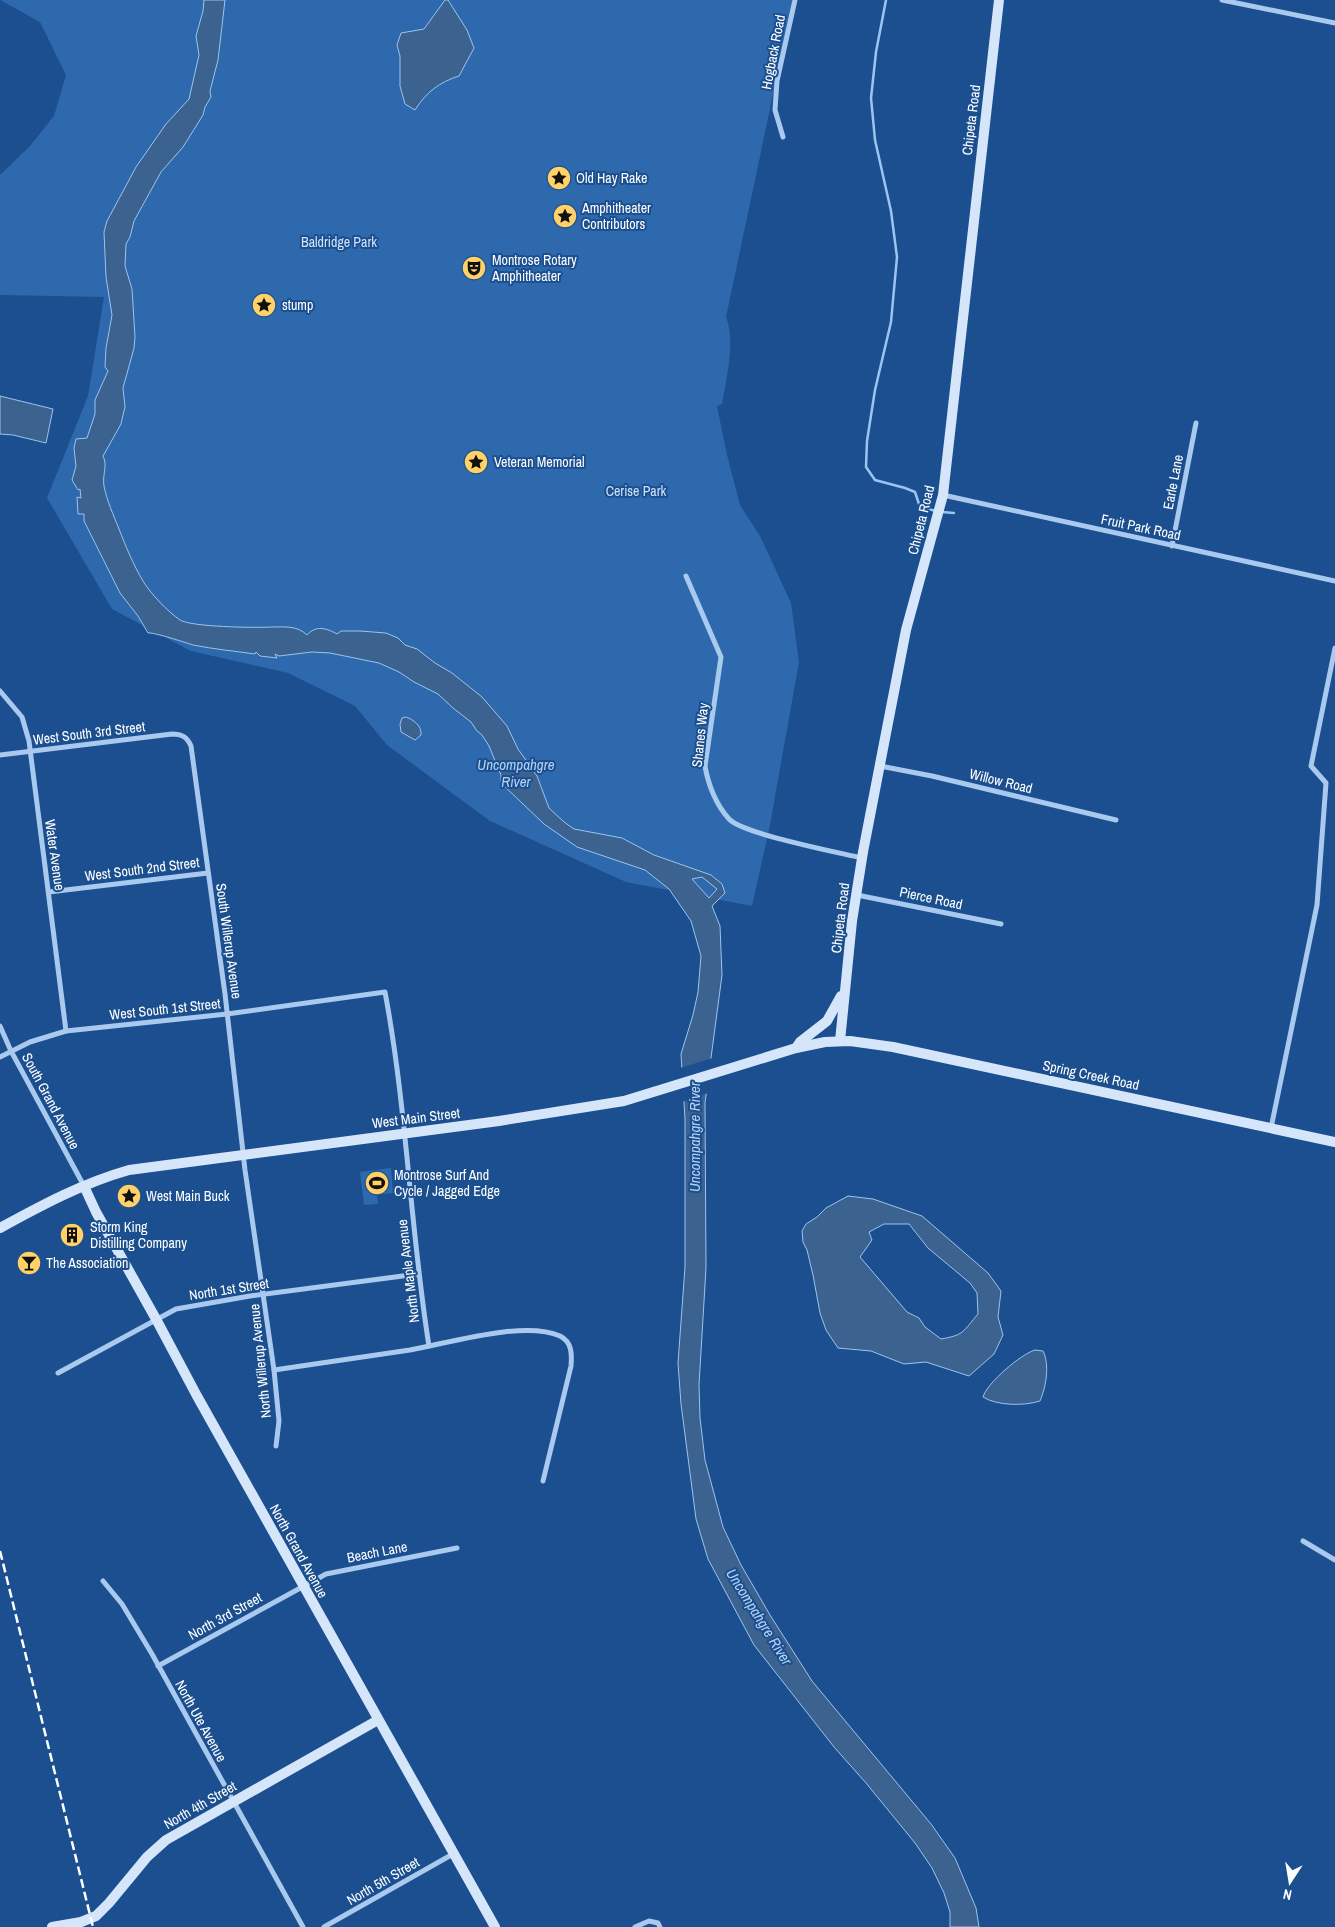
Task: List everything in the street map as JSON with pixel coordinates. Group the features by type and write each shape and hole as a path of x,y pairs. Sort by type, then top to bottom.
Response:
{"street":[{"name":"Hogback Road","path":"783,138 775,110 777,81 795,0"},
{"name":"Chipeta Road","path":"840,1041 852,921 880,766 906,630 943,495 999,0"},
{"path":"1222,0 1335,23"},
{"name":"Earle Lane","path":"1172,546 1196,423"},
{"name":"Fruit Park Road","path":"943,495 1335,581"},
{"name":"Shanes Way","path":"686,576 721,657 705,766 707,778 718,803 729,820 750,830 863,858"},
{"path":"1271,1128 1317,905 1326,783 1311,766 1335,648"},
{"name":"Water Avenue","path":"0,691 22,717 27,728 66,1031"},
{"name":"West South 3rd Street","path":"0,755 181,734"},
{"name":"South Willerup Avenue","path":"181,734 188,739 193,754 244,1155"},
{"name":"Willow Road","path":"880,766 932,776 1116,820"},
{"name":"West South 2nd Street","path":"49,892 208,873"},
{"name":"Pierce Road","path":"856,894 1001,924"},
{"path":"796,1048 800,1042 820,1028 832,1014 841,996 848,974"},
{"name":"West South 1st Street","path":"0,1057 30,1042 66,1031 227,1014 385,992"},
{"name":"North Maple Avenue","path":"385,992 404,1133 418,1274 429,1346"},
{"name":"South Grand Avenue","path":"0,1026 11,1051 84,1186"},
{"name":"Spring Creek Road","path":"840,1041 893,1047 1335,1142"},
{"name":"West Main Street","path":"0,1228 60,1196 129,1170 526,1117 624,1101 796,1048 840,1041"},
{"name":"North Willerup Avenue","path":"244,1155 274,1370 279,1421 276,1446"},
{"name":"North Grand Avenue","path":"84,1186 117,1251 197,1396 495,1927"},
{"name":"North 1st Street","path":"58,1373 176,1309 264,1294 418,1274"},
{"path":"274,1370 429,1346 509,1331 550,1333 566,1340 572,1355 543,1481"},
{"path":"1303,1541 1335,1560"},
{"name":"Beach Lane","path":"303,1586 326,1574 456,1548"},
{"name":"North Ute Avenue","path":"103,1581 122,1604 304,1927"},
{"name":"North 3rd Street","path":"158,1666 303,1586"},
{"name":"North 4th Street","path":"52,1927 81,1922 96,1916 109,1904 147,1857 159,1846 378,1720"},
{"name":"North 5th Street","path":"324,1927 453,1854"},
{"path":"635,1927 649,1921 658,1923 660,1927"}],"green space":[{"name":"Baldridge Park","path":"0,0 793,0 726,317 730,337 729,360 722,404 717,406 740,505 760,536 791,603 799,662 770,825 752,906 626,882 490,821 387,745 355,706 288,673 191,651 112,609 47,498 88,396 104,297 0,295 0,175 30,146 54,116 66,75 40,22"},
{"name":"Montrose Surf And Cycle / Jagged Edge","path":"391,1168 393,1193 377,1195 378,1204 364,1205 360,1172"}],"water":[{"name":"Uncompahgre River","path":"204,0 225,0 218,60 210,91 211,97 203,115 183,147 161,172 134,221 126,244 125,266 132,289 135,337 134,348 123,388 125,407 121,424 103,456 105,463 105,492 110,508 139,575 160,602 180,620 197,624 224,626 290,627 307,635 314,630 325,629 337,634 341,631 386,633 398,638 405,645 417,649 452,673 482,697 507,726 518,749 537,776 549,808 564,822 574,829 622,838 654,855 711,875 722,884 725,893 712,906 720,926 722,975 705,1103 706,1268 699,1385 700,1418 705,1460 723,1527 741,1565 770,1615 812,1681 931,1824 955,1858 976,1908 979,1927 950,1927 950,1912 944,1893 932,1868 915,1843 834,1747 754,1645 708,1559 696,1519 681,1404 678,1363 685,1267 685,1119 681,1054 698,992 701,956 691,921 669,889 645,870 577,847 544,824 501,783 501,775 489,746 471,722 438,694 399,672 379,663 330,653 312,652 279,656 275,654 277,658 260,656 256,652 255,654 193,645 148,633 138,616 120,593 84,521 84,514 78,514 77,497 81,498 80,489 78,490 72,480 76,466 74,448 76,439 87,438 95,414 95,400 108,371 105,367 106,348 112,315 106,277 104,232 107,221 136,167 166,124 189,99 199,55 196,36","holes":["702,877 717,889 709,898 692,879"]},
{"path":"445,0 448,0 467,30 474,48 459,76 434,88 415,110 405,104 400,86 400,56 397,45 401,33 424,29"},
{"path":"0,396 53,409 46,443 13,435 0,434"},
{"path":"406,717 419,726 421,735 415,740 401,732 400,724 402,718"},
{"path":"848,1196 873,1199 922,1216 988,1273 1001,1291 998,1317 1003,1335 994,1354 969,1376 926,1362 904,1364 871,1351 838,1348 826,1330 820,1313 802,1231 806,1224 826,1208","holes":["884,1224 909,1224 928,1248 970,1283 977,1293 978,1314 963,1331 955,1336 941,1339 925,1327 919,1318 907,1312 860,1257 872,1240 869,1232"]},
{"path":"1035,1350 1043,1351 1047,1369 1040,1401 1027,1404 1011,1404 996,1402 983,1397 991,1384 1005,1370"}],"pier":[{"path":"713,1058 708,1093 682,1102 680,1068"}],"waterway":[{"path":"886,0 876,52 871,98 875,140 891,211 897,257 891,322 875,390 867,441 866,467 875,480 915,492 920,507 936,511"},
{"path":"942,512 954,513"}],"railway":[{"path":"0,1551 93,1927"}],"place":[{"name":"Old Hay Rake","path":"559,178"},
{"name":"Amphitheater Contributors","path":"565,216"},
{"name":"Montrose Rotary Amphitheater","path":"474,268"},
{"name":"stump","path":"264,305"},
{"name":"Veteran Memorial","path":"476,462"},
{"name":"Montrose Surf And Cycle / Jagged Edge","path":"377,1183"},
{"name":"West Main Buck","path":"129,1196"},
{"name":"Storm King Distilling Company","path":"72,1235"},
{"name":"The Association","path":"29,1263"}],"park label":[{"name":"Cerise Park","path":"636,491"}]}
